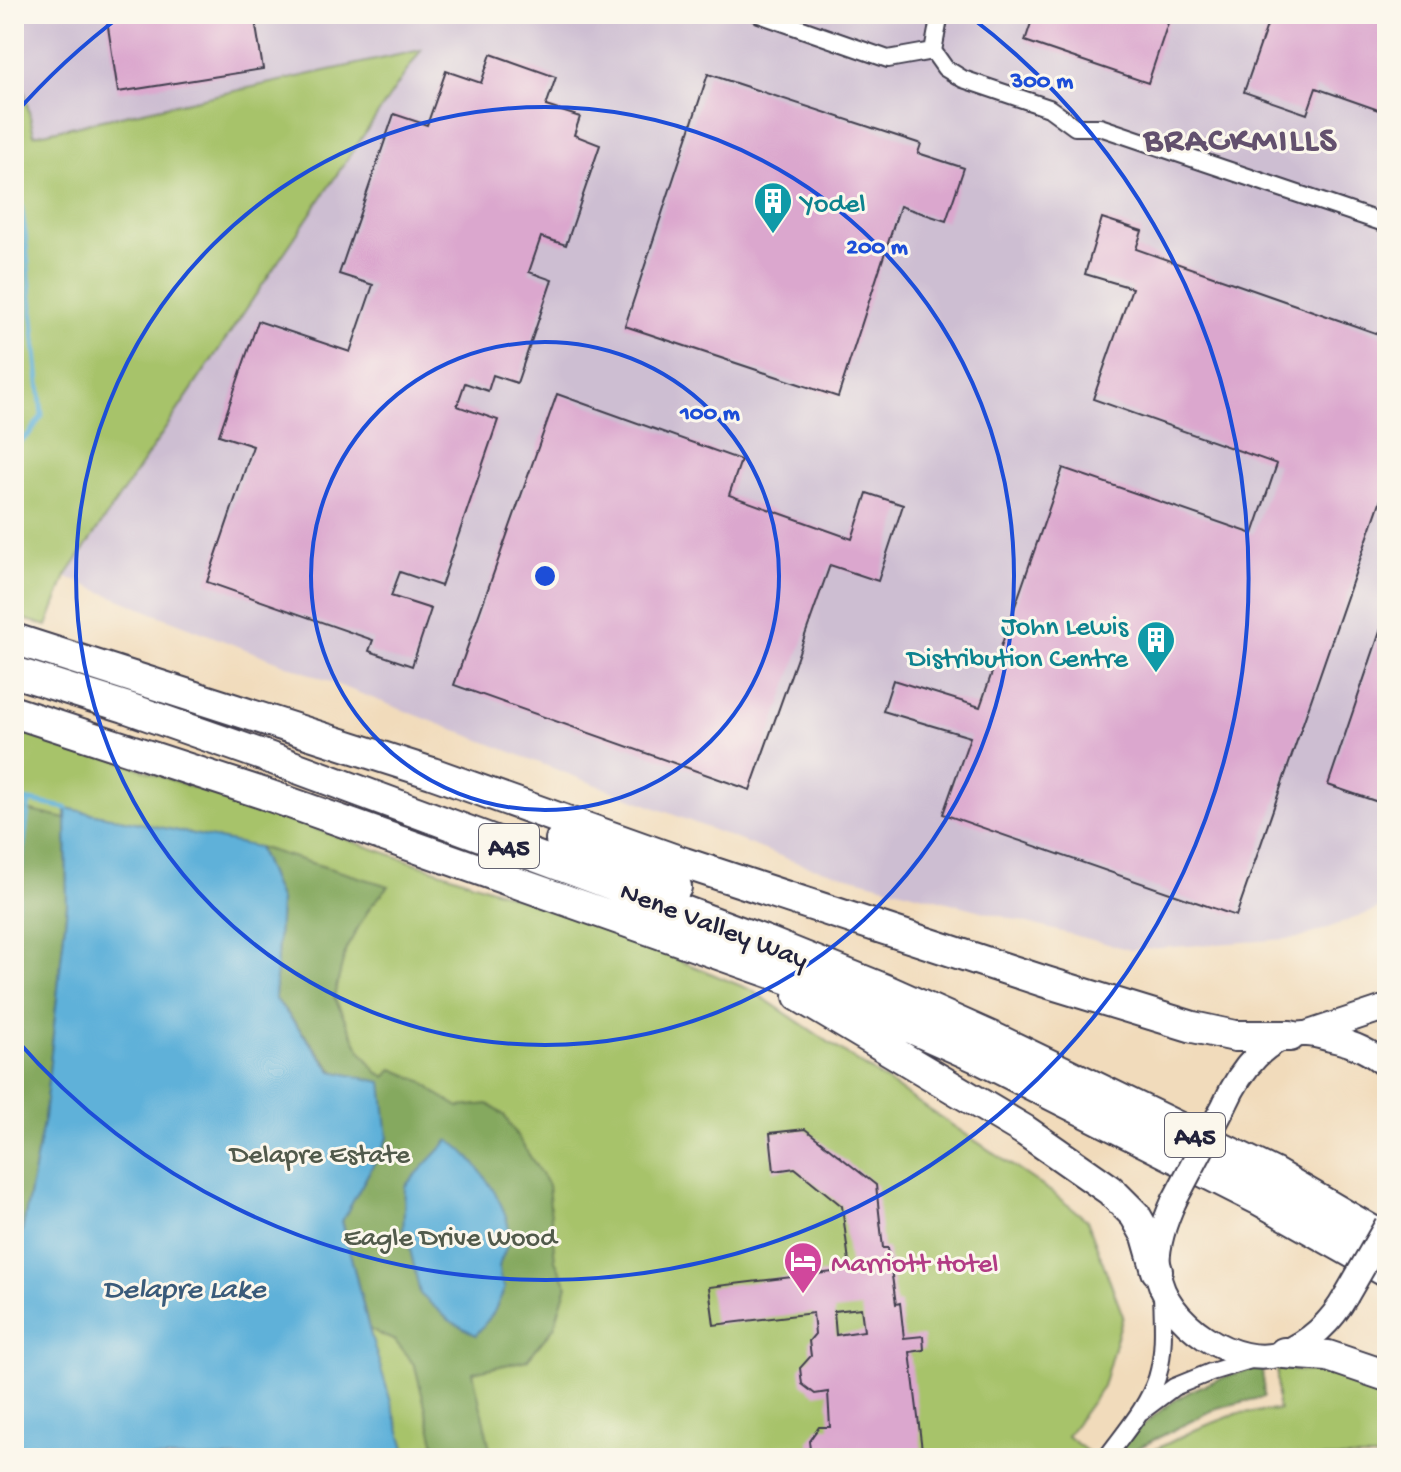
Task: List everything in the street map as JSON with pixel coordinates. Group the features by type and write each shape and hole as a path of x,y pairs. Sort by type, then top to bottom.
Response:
{"highway":[{"path":"14,639 432,773 684,863 1046,982 1193,1027 1235,1036 1298,1035"},
{"name":"Nene Valley Way","path":"14,672 265,756 767,942 998,1040 1273,1173 1387,1240"},
{"name":"Nene Valley Way","path":"14,712 265,794 846,999 981,1059 1258,1199 1387,1272"},
{"path":"278,724 824,946 909,984 998,1040"},
{"path":"745,965 1024,1130 1110,1190 1135,1215 1147,1236 1160,1280"},
{"path":"1272,1355 1328,1356 1387,1376"}],"street":[{"path":"759,14 888,59 933,51"},
{"path":"940,14 933,51 945,68 963,79 1049,108 1075,127 1100,127 1387,224"},
{"path":"1106,1458 1140,1412 1157,1377 1163,1336 1159,1245 1164,1223 1234,1085 1255,1057 1298,1035 1387,1007"},
{"path":"1298,1035 1363,1048 1387,1066"},
{"path":"1140,1412 1174,1387 1211,1372 1272,1355 1323,1327 1346,1296 1387,1225"},
{"path":"1160,1280 1179,1316 1196,1333 1217,1345 1272,1355"}],"shaded area":[{"path":"14,14 1387,14 1387,906 1301,938 1131,950 798,863 66,577 420,51 34,135 14,43"}],"green space":[{"path":"14,43 34,135 421,50 66,576 47,626 14,616"},
{"name":"Delapre Estate","path":"21,724 163,777 577,918 751,990 1050,1191 1087,1220 1123,1316 1103,1386 1067,1436 1096,1458 14,1458 14,809"},
{"path":"14,807 66,819 67,904 44,1118 14,1274"},
{"name":"Eagle Drive Wood","path":"258,847 389,886 370,907 346,949 334,997 360,1050 377,1072 385,1077 393,1069 422,1081 459,1107 488,1104 504,1115 548,1185 555,1260 567,1285 554,1327 527,1360 473,1372 492,1458 438,1458 415,1366 395,1341 369,1329 342,1220 388,1138 275,998 280,901"},
{"path":"1262,1367 1264,1397 1217,1408 1120,1457 1117,1455 1117,1450 1150,1418 1182,1396 1218,1379"},
{"path":"1277,1369 1350,1375 1387,1385 1387,1458 1138,1458 1197,1429 1239,1413 1279,1410"}],"water":[{"name":"Delapre Lake","path":"66,808 258,847 280,901 275,998 332,1071 382,1082 388,1138 342,1221 369,1329 408,1458 14,1458 14,1274 44,1118 67,905"},
{"path":"449,1140 488,1182 503,1209 509,1234 499,1265 505,1288 494,1312 476,1335 449,1320 420,1294 410,1249 403,1234 405,1186"}],"building":[{"path":"106,14 254,14 263,69 118,92"},
{"path":"1034,14 1171,14 1148,83 1025,41"},
{"path":"1271,14 1387,14 1387,113 1316,88 1307,114 1244,92"},
{"path":"491,54 556,77 546,106 580,117 574,135 600,145 566,245 541,237 529,272 552,280 517,383 493,375 488,391 465,383 457,406 498,420 441,586 400,572 391,596 431,609 412,666 369,651 373,640 207,582 253,446 219,435 258,321 350,352 373,285 339,274 394,114 427,125 446,71 481,83"},
{"name":"Yodel","path":"708,74 921,144 918,153 964,168 946,221 900,206 838,397 625,326"},
{"name":"John Lewis Distribution Centre","path":"1102,218 1142,231 1136,249 1387,337 1387,501 1381,499 1236,916 943,814 970,737 883,711 893,680 980,707 1063,468 1253,534 1277,464 1093,399 1132,288 1085,274"},
{"path":"557,394 741,460 729,495 852,539 867,493 903,505 878,581 830,565 750,790 454,685"},
{"path":"1387,618 1387,805 1328,785"},
{"name":"Marriott Hotel","path":"805,1129 876,1185 883,1248 888,1248 904,1338 923,1336 924,1350 910,1352 923,1458 811,1458 809,1441 819,1427 830,1427 828,1392 815,1394 802,1384 800,1368 811,1356 809,1341 815,1334 813,1313 714,1325 709,1287 850,1270 842,1206 795,1168 774,1171 770,1133","holes":["861,1308 864,1331 836,1335 834,1311"]}],"waterway":[{"path":"14,155 25,233 42,416 29,434 14,447"},
{"path":"14,798 66,808"},
{"path":"14,924 29,801"}],"place":[{"name":"Yodel","path":"773,235"},
{"name":"John Lewis Distribution Centre","path":"1156,674"},
{"name":"Marriott Hotel","path":"803,1295"}],"district":[{"name":"BRACKMILLS","path":"1241,136"}]}
